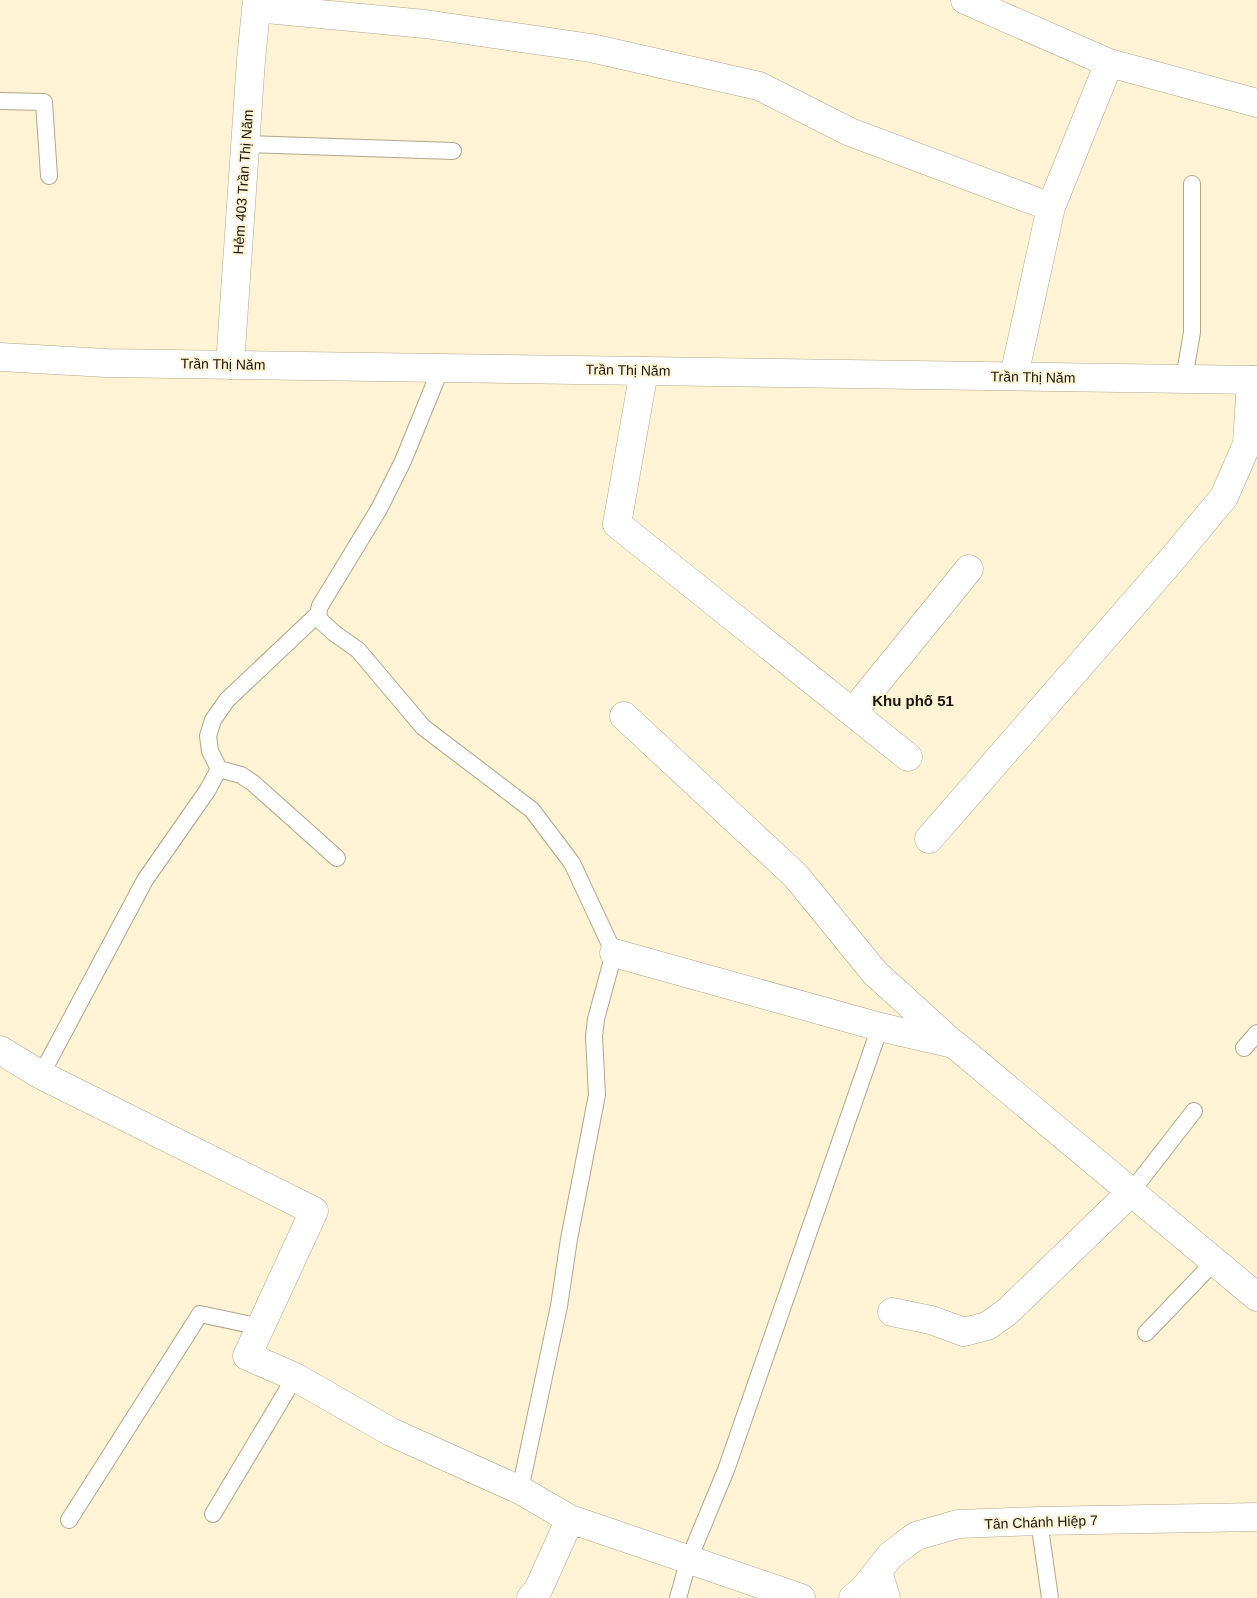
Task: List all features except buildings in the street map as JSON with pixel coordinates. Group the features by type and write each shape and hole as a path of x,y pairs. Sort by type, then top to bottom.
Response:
{"street":[{"path":"966,0 1109,63 1257,103"},
{"path":"257,4 425,24 591,48 759,86 850,132 1051,207"},
{"name":"Hẻm 403 Trần Thị Năm","path":"230,365 257,4"},
{"path":"1014,376 1051,207 1109,63"},
{"name":"Trần Thị Năm","path":"0,357 106,363 1254,380"},
{"path":"644,371 617,524 908,757"},
{"path":"929,839 1224,497 1246,444 1254,380"},
{"path":"853,712 969,569"},
{"path":"624,716 796,876 876,973 954,1044 1257,1297"},
{"path":"614,953 880,1027 954,1044"},
{"path":"0,1050 41,1075 314,1211 247,1356 296,1377 391,1432 520,1490 570,1519 801,1598"},
{"path":"892,1312 931,1320 964,1332 987,1326 1007,1312 1131,1192"},
{"name":"Tân Chánh Hiệp 7","path":"853,1598 890,1556 916,1536 958,1524 1257,1517"},
{"path":"531,1598 538,1590 570,1519"},
{"path":"878,1571 886,1598"}],"lane":[{"path":"0,101 44,102 49,176"},
{"path":"246,144 453,151"},
{"path":"1184,379 1192,332 1192,184"},
{"path":"218,769 210,751 208,736 213,720 227,700 318,614 320,606 379,509 395,477 441,368"},
{"path":"318,614 321,621 358,650 424,727 532,810 572,863 614,953 594,1027 597,1095 559,1306 520,1490"},
{"path":"218,769 241,775 253,783 337,858"},
{"path":"41,1075 145,880 207,791 218,769"},
{"path":"678,1598 689,1559 726,1470 880,1027"},
{"path":"1244,1048 1257,1033"},
{"path":"1131,1192 1194,1111"},
{"path":"1146,1333 1215,1261"},
{"path":"70,1520 200,1314 260,1326"},
{"path":"213,1514 296,1377"},
{"path":"1039,1521 1050,1598"}],"district":[{"name":"Khu phố 51","path":"913,700"}]}
